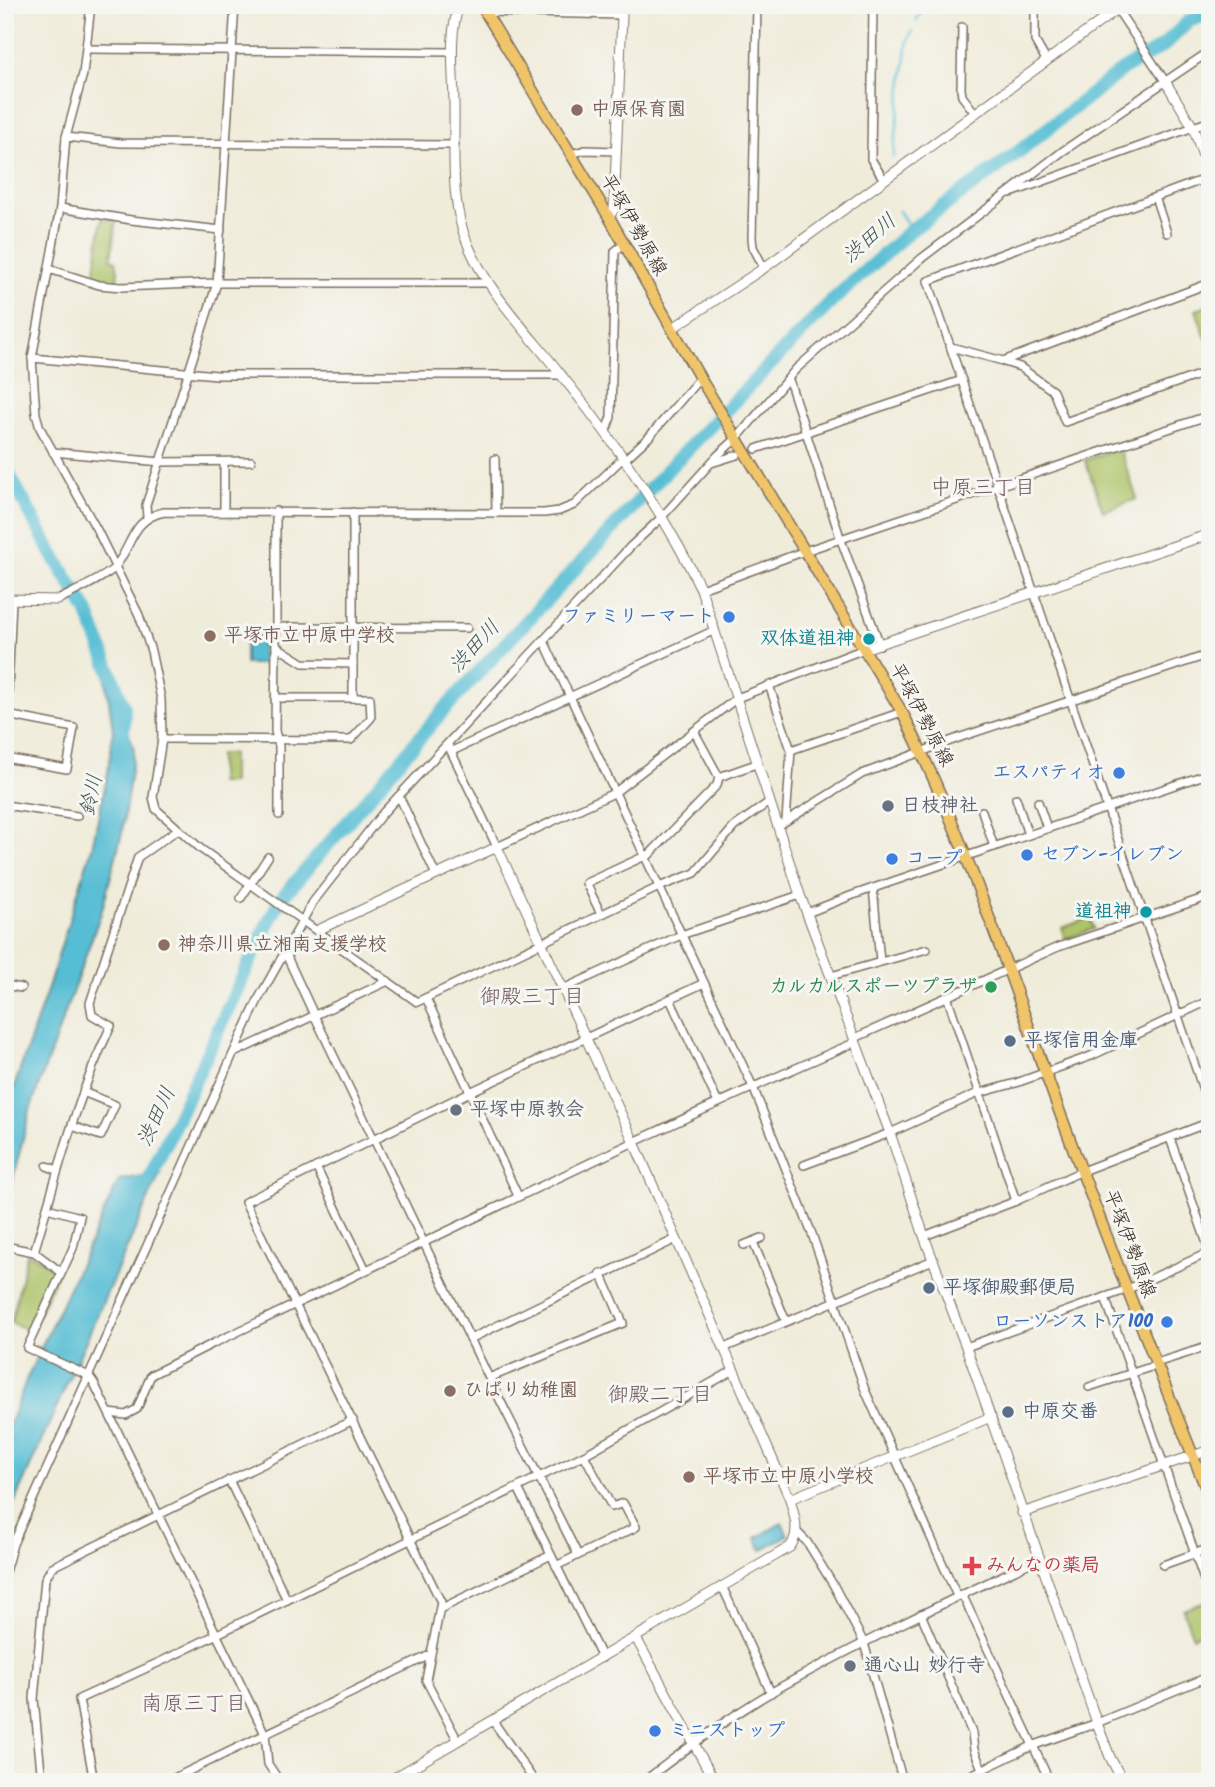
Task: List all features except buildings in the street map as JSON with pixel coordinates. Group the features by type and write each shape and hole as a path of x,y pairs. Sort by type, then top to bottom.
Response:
{"main road":[{"name":"平塚伊勢原線","path":"483,8 902,712 922,751 936,780 1082,1171 1210,1498"}],"street":[{"path":"91,5 83,74 66,137 60,208 32,358 36,414 40,428 97,530 139,615 151,651 161,699 162,739 153,797 156,809 177,830 251,885 417,1002 659,887 695,873 734,827 769,802"},
{"path":"147,517 146,505 217,283 235,5"},
{"path":"459,5 454,19 453,52 455,191 468,246 489,283 606,431 684,554 701,589 769,802 782,824 800,895 967,1347 1022,1513 1097,1723 1123,1782"},
{"path":"757,5 752,238 753,247 764,268"},
{"path":"873,5 871,159 884,180"},
{"path":"1035,5 1035,41 1046,61"},
{"path":"673,328 764,268 1120,7 1130,28 1193,127 1210,176 928,281 1036,593 1105,808 1210,1110"},
{"path":"483,8 622,10 614,209 609,218"},
{"path":"962,27 962,96 975,113"},
{"path":"87,49 453,52"},
{"path":"5,1572 13,1544 233,1054 259,998 313,902 399,796 450,748 544,641 789,380 796,369 922,258 1063,151 1210,51"},
{"path":"1004,196 1210,121"},
{"path":"66,137 110,143 455,145"},
{"path":"571,154 585,150 617,151"},
{"path":"1155,197 1167,233"},
{"path":"60,208 131,220 221,230"},
{"path":"606,431 611,417 615,251 623,245"},
{"path":"49,269 99,285 121,287 217,283 489,283"},
{"path":"1003,361 1210,283"},
{"path":"951,347 1020,367 1053,391 1065,422 1210,371"},
{"path":"32,358 189,373 562,375"},
{"path":"7,715 74,728 67,769 5,759 9,600 58,600 114,569 140,524 147,517 164,512 544,513 566,508 625,460 702,380"},
{"path":"789,380 841,540 880,645"},
{"path":"756,449 961,380"},
{"path":"701,589 1210,415"},
{"path":"53,452 161,462 251,461"},
{"path":"710,463 737,455"},
{"path":"495,459 496,513"},
{"path":"224,462 224,512"},
{"path":"276,511 275,731 279,746 279,815"},
{"path":"353,512 353,698"},
{"path":"318,930 614,793 737,698 864,649 1210,534"},
{"path":"275,627 467,628"},
{"path":"450,748 715,630"},
{"path":"544,641 752,1087 812,1234 866,1390 894,1457 1050,1782"},
{"path":"276,646 303,663 353,664"},
{"path":"782,824 862,774 922,751 1210,654"},
{"path":"769,685 791,750 782,824"},
{"path":"162,739 351,740 370,718 370,698 275,698"},
{"path":"791,750 902,712"},
{"path":"601,914 586,883 646,857 717,785 719,778 694,731"},
{"path":"387,1782 790,1546 796,1539 797,1532 790,1499 634,1142 450,748"},
{"path":"719,778 756,764"},
{"path":"807,913 964,856 1210,773"},
{"path":"399,796 436,875"},
{"path":"1016,799 1028,835"},
{"path":"1038,802 1048,828"},
{"path":"5,805 77,816"},
{"path":"982,811 994,847"},
{"path":"34,1252 83,1092 111,1026 92,1015 90,1003 138,857 177,830"},
{"path":"241,898 268,857"},
{"path":"873,888 880,961"},
{"path":"563,989 681,935 800,895"},
{"path":"109,1413 126,1415 137,1409 151,1375 518,1196 1058,947 1210,896"},
{"path":"287,946 288,959 315,1017 489,1378 578,1555"},
{"path":"831,976 927,949"},
{"path":"233,1054 388,981"},
{"path":"458,1741 426,1680 441,1602 245,1202 470,1092 704,983"},
{"path":"5,985 21,988"},
{"path":"947,996 1016,1201"},
{"path":"426,998 518,1196"},
{"path":"670,999 718,1103"},
{"path":"804,1165 890,1133 981,1094 1046,1073 1104,1050 1210,1000"},
{"path":"72,1126 102,1136 115,1105 83,1092"},
{"path":"924,1236 1210,1122"},
{"path":"967,1347 1128,1289 1210,1252 1170,1138"},
{"path":"47,1166 57,1170"},
{"path":"316,1167 366,1270"},
{"path":"47,1208 80,1217 73,1248 27,1348 89,1376 265,1734 268,1764 280,1782"},
{"path":"744,1245 762,1238"},
{"path":"470,1339 601,1273 676,1239"},
{"path":"753,1241 786,1321"},
{"path":"5,1246 34,1252 61,1272"},
{"path":"724,1348 933,1260"},
{"path":"489,1378 623,1323 601,1273"},
{"path":"1105,1297 1210,1597"},
{"path":"1089,1387 1210,1346"},
{"path":"94,1782 79,1699 584,1455 734,1370"},
{"path":"790,1499 991,1418"},
{"path":"42,1782 34,1699 46,1578 52,1567 353,1420"},
{"path":"1022,1513 1210,1450"},
{"path":"556,1566 636,1527 623,1503 612,1507 584,1455"},
{"path":"229,1480 287,1600"},
{"path":"518,1488 602,1658"},
{"path":"797,1532 807,1542 834,1586 864,1643 903,1782"},
{"path":"1163,1565 1210,1548"},
{"path":"440,1609 551,1555"},
{"path":"643,1782 694,1743 771,1693 921,1614 1038,1559"},
{"path":"722,1586 771,1693"},
{"path":"921,1614 972,1733 974,1750 983,1771"},
{"path":"636,1638 715,1782"},
{"path":"166,1782 430,1655"},
{"path":"956,1782 1032,1746 1097,1723 1210,1676"},
{"path":"493,1721 535,1782"}],"green space":[{"path":"102,218 116,220 111,259 116,261 116,283 94,279"},
{"path":"1210,305 1210,337 1206,338 1196,310"},
{"path":"1120,450 1137,499 1103,511 1085,460"},
{"path":"219,754 232,754 232,783 219,783"},
{"path":"1090,918 1094,929 1065,939 1062,928"},
{"path":"27,1254 39,1258 57,1274 31,1331 11,1323"},
{"path":"1203,1602 1210,1619 1210,1629 1193,1637 1183,1610"}],"water":[{"path":"245,634 262,634 263,664 245,664"},
{"path":"102,651 134,749 122,833 102,910 30,1110 5,1211 5,1114 92,847 108,772 113,730"},
{"path":"160,1173 5,1527 5,1436 27,1378 119,1180"},
{"path":"782,1523 788,1535 762,1550 756,1538"}],"waterway":[{"path":"916,21 926,5"},
{"path":"1189,21 1198,5"},
{"name":"渋田川","path":"144,1190 280,900 441,713 672,465 834,299 911,230 1013,156 1122,70 1163,46 1189,21 1210,13"},
{"path":"893,157 908,41 912,31"},
{"path":"899,211 911,230"},
{"name":"鈴川","path":"5,464 50,550 87,611 124,707 123,738"}],"place":[{"name":"中原保育園","path":"577,110"},
{"name":"ファミリーマート","path":"729,617"},
{"name":"平塚市立中原中学校","path":"210,636"},
{"name":"双体道祖神","path":"869,639"},
{"name":"エスパティオ","path":"1119,773"},
{"name":"日枝神社","path":"888,806"},
{"name":"セブン-イレブン","path":"1027,855"},
{"name":"コープ","path":"892,859"},
{"name":"道祖神","path":"1146,912"},
{"name":"神奈川県立湘南支援学校","path":"164,945"},
{"name":"カルカルスポーツプラザ","path":"991,987"},
{"name":"平塚信用金庫","path":"1010,1041"},
{"name":"平塚中原教会","path":"456,1110"},
{"name":"平塚御殿郵便局","path":"929,1288"},
{"name":"ローソンストア100","path":"1167,1322"},
{"name":"ひばり幼稚園","path":"450,1391"},
{"name":"中原交番","path":"1008,1412"},
{"name":"平塚市立中原小学校","path":"689,1477"},
{"name":"みんなの薬局","path":"972,1566"},
{"name":"通心山 妙行寺","path":"850,1666"},
{"name":"ミニストップ","path":"655,1731"}],"district":[{"name":"中原三丁目","path":"983,488"},
{"name":"御殿三丁目","path":"532,997"},
{"name":"御殿二丁目","path":"660,1395"},
{"name":"南原三丁目","path":"194,1704"}]}
